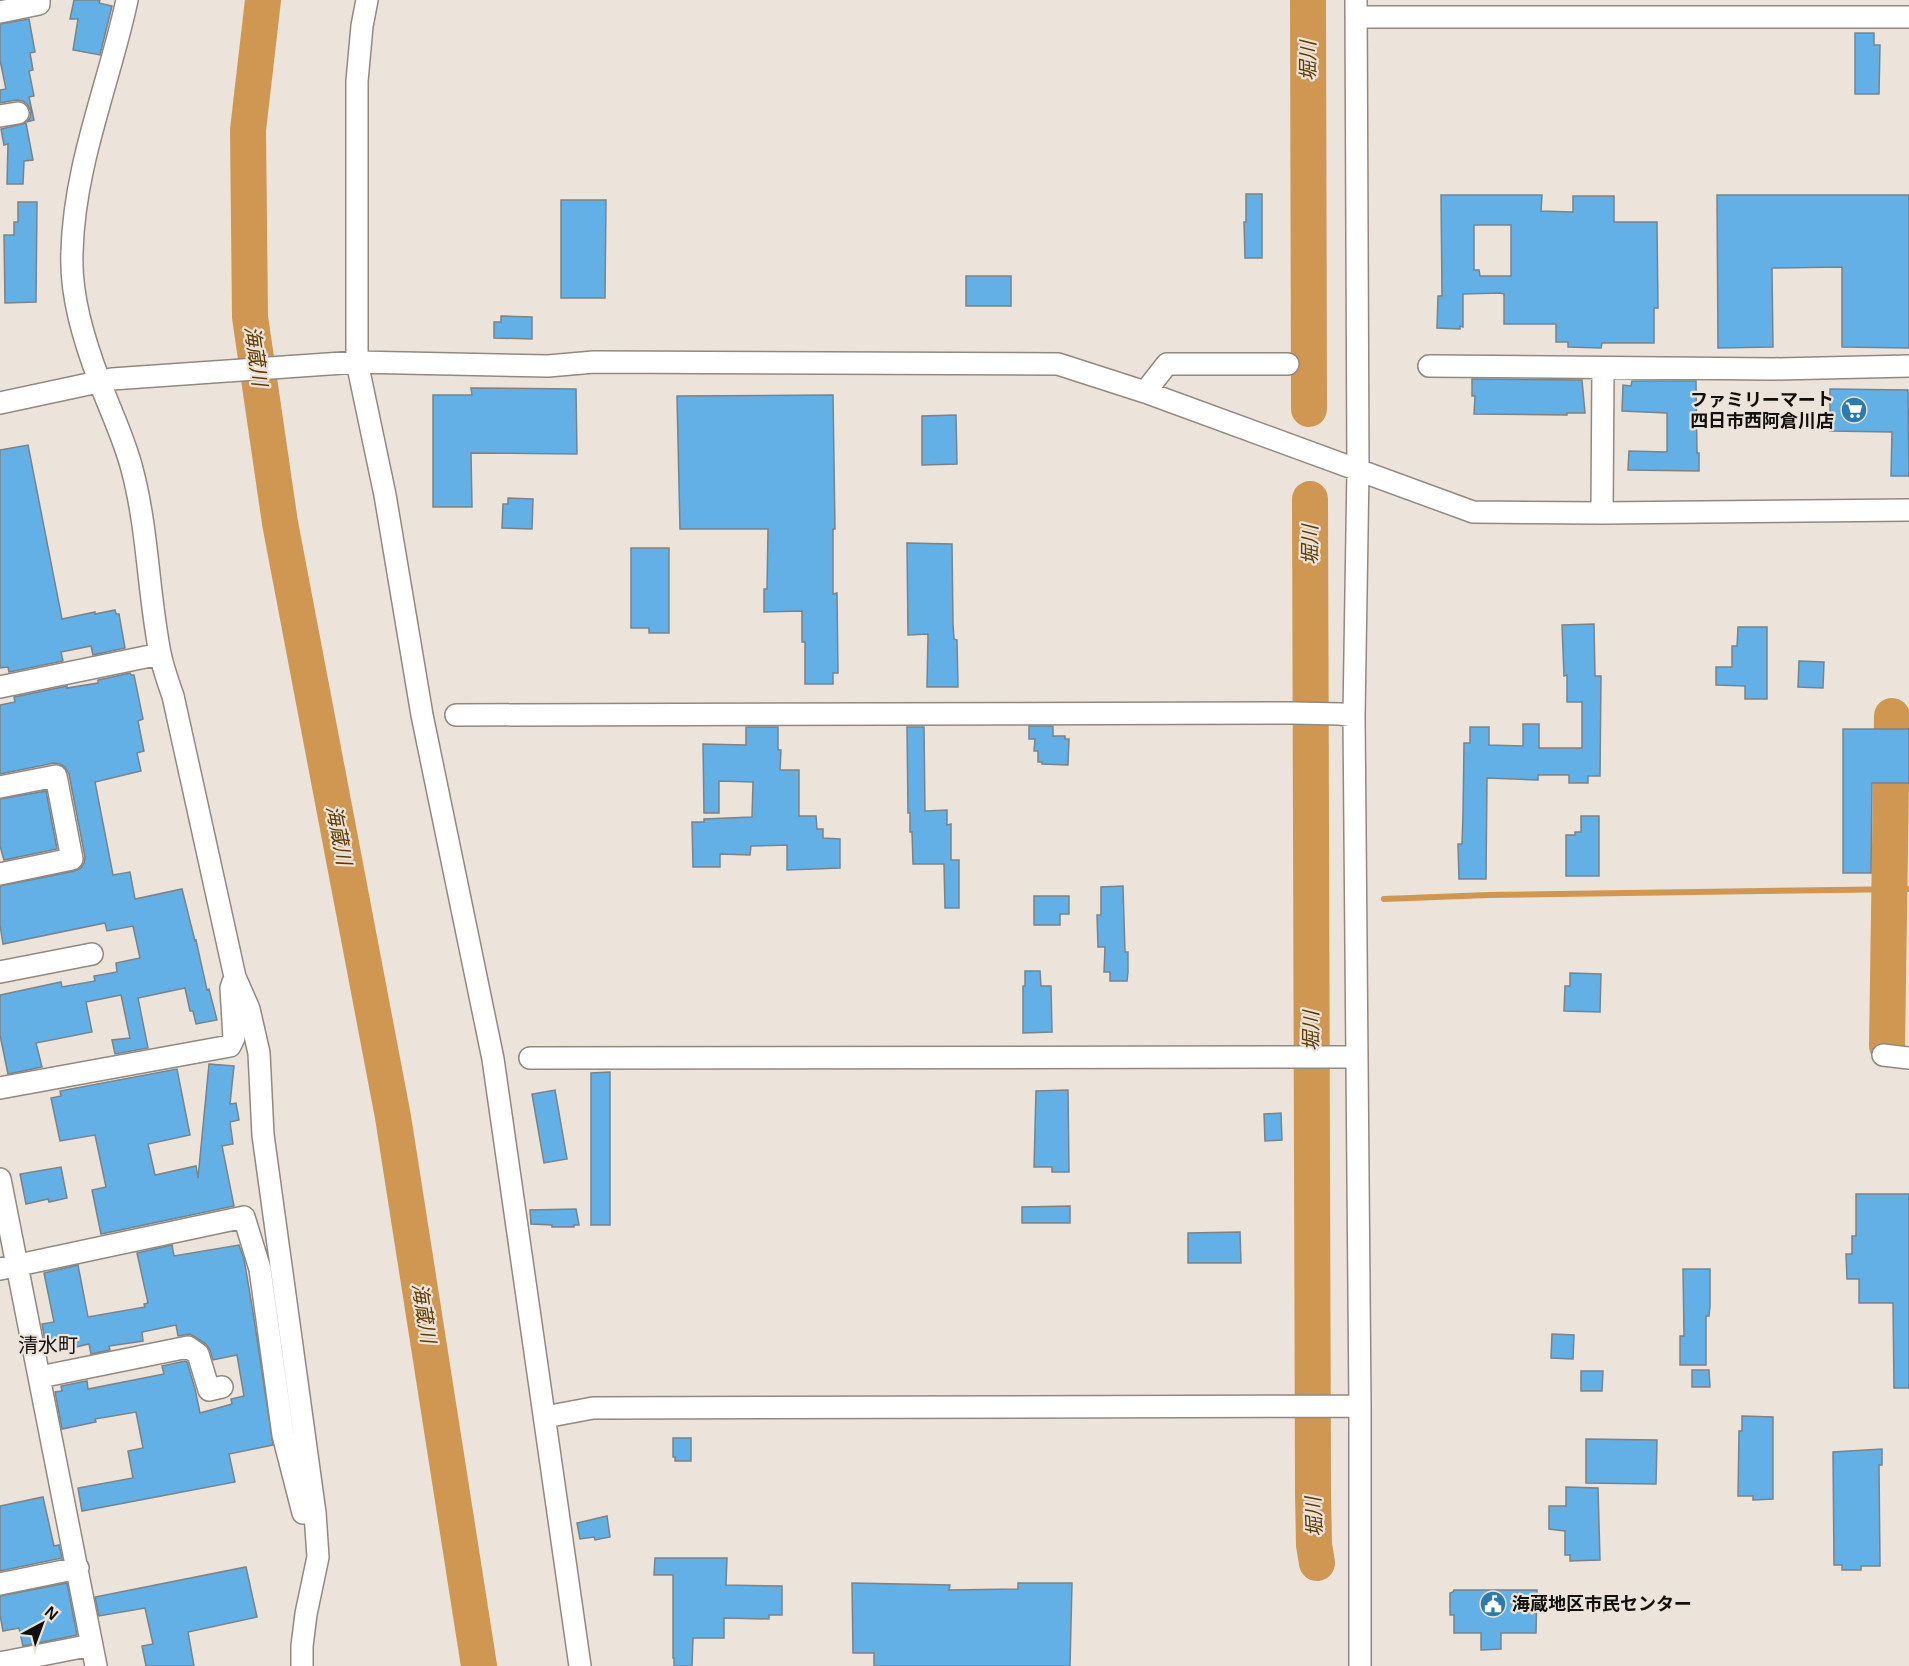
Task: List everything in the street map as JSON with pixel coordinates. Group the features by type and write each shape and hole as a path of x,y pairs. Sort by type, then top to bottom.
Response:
{"street":[{"path":"0,12 39,4 39,0"},
{"path":"126,0 91,135 74,217 73,282 81,322 105,380 133,470 160,654 173,696 235,977 249,1009 259,1053 263,1135 315,1513 318,1557 306,1614 302,1666"},
{"path":"367,0 357,81 357,362 385,495 422,715 493,1059 580,1666"},
{"path":"1359,1666 1360,1406 1347,1057 1347,715 1358,470 1356,9 1901,12"},
{"path":"0,403 105,380 357,362 548,366 594,362 1058,364 1145,392 1473,512 1909,510"},
{"path":"1145,392 1167,364 1288,364"},
{"path":"1428,366 1774,369 1909,366"},
{"path":"1602,513 1603,368"},
{"path":"0,687 160,654"},
{"path":"456,715 1347,715"},
{"path":"0,787 56,776 72,859 0,874"},
{"path":"0,972 92,954"},
{"path":"0,1088 230,1046 234,1038 231,988 235,977"},
{"path":"1883,1056 1909,1058"},
{"path":"530,1058 1347,1057"},
{"path":"0,1179 8,1267 40,1377 96,1666"},
{"path":"8,1267 244,1217 260,1269 283,1435 303,1514 315,1513"},
{"path":"40,1377 188,1347 198,1354 209,1390 222,1387"},
{"path":"544,1416 593,1408 1360,1406"},
{"path":"0,1584 78,1568"},
{"path":"0,1663 92,1645"}],"building":[{"path":"74,0 100,0 99,3 112,6 100,55 73,50 78,19 70,19"},
{"path":"29,19 35,52 30,53 33,70 29,71 34,96 29,97 34,120 27,122 31,111 23,101 0,103 0,90 6,89 0,60 0,24"},
{"path":"1855,33 1874,33 1874,45 1880,45 1879,94 1855,94"},
{"path":"26,123 33,160 24,161 23,184 7,184 8,144 4,145 1,129"},
{"path":"1246,194 1262,194 1262,258 1245,258"},
{"path":"1441,195 1542,195 1541,211 1573,212 1573,196 1614,196 1614,222 1657,222 1658,308 1654,308 1654,343 1602,343 1601,348 1568,347 1568,342 1556,342 1556,324 1504,324 1504,294 1500,293 1463,294 1463,327 1460,326 1460,329 1437,328 1438,296 1442,296","holes":["1474,225 1511,225 1511,276 1480,276 1479,270 1474,270"]},
{"path":"1717,195 1909,195 1909,348 1842,347 1842,267 1772,268 1773,347 1718,348"},
{"path":"561,200 606,200 605,298 561,298"},
{"path":"18,202 37,202 36,302 5,303 4,235 14,235 14,222 18,222"},
{"path":"966,276 1011,276 1011,306 966,306"},
{"path":"501,316 532,317 532,339 494,338 494,322 501,322"},
{"path":"1472,379 1582,380 1585,413 1567,413 1567,415 1474,414 1475,396 1472,396"},
{"path":"1632,381 1696,381 1699,471 1628,470 1629,451 1667,452 1667,413 1622,411 1623,385 1631,386"},
{"path":"471,388 576,389 577,454 471,453 472,507 433,507 433,395 472,395"},
{"path":"1830,389 1908,390 1909,476 1891,476 1892,432 1830,431"},
{"path":"833,395 835,529 833,529 833,594 837,593 838,673 833,673 833,684 805,684 802,611 764,612 764,589 767,589 768,529 680,529 677,396"},
{"path":"956,415 957,464 922,465 922,416"},
{"path":"28,445 62,619 115,610 116,614 119,614 125,648 93,655 91,646 61,652 63,661 9,672 8,667 0,668 0,450"},
{"path":"508,498 533,499 532,529 502,528 503,504 508,504"},
{"path":"907,543 952,544 953,624 954,639 957,640 958,687 927,687 928,634 908,635"},
{"path":"631,548 669,548 669,633 649,633 649,628 631,628"},
{"path":"1594,624 1595,676 1601,676 1600,776 1588,776 1588,783 1569,783 1569,775 1538,775 1538,780 1487,778 1486,879 1459,879 1458,844 1462,844 1464,743 1470,743 1470,727 1489,727 1489,745 1523,746 1523,724 1539,724 1539,748 1582,748 1582,702 1567,702 1562,625"},
{"path":"1738,627 1767,627 1767,699 1745,699 1745,686 1716,685 1716,667 1732,667 1732,646 1737,646"},
{"path":"1799,661 1824,662 1823,688 1798,687"},
{"path":"130,673 134,675 143,719 138,721 144,751 137,753 141,771 95,782 113,875 130,872 135,899 182,889 207,990 209,989 217,1020 196,1024 193,1011 190,1011 185,988 138,998 148,1048 115,1054 112,1040 130,1038 121,995 86,1002 92,1032 36,1043 42,1067 8,1074 0,1035 0,995 61,982 62,987 95,981 94,976 117,972 116,963 140,958 133,926 107,931 105,923 3,944 0,925 0,886 75,871 81,868 85,857 69,774 65,767 54,763 0,774 0,705 15,702 14,697 67,686 67,688 98,683 98,680"},
{"path":"1029,726 1053,726 1053,736 1065,736 1065,739 1069,739 1068,765 1038,762 1038,751 1034,751 1035,739 1029,739"},
{"path":"746,727 778,727 778,750 781,750 780,770 799,770 799,816 816,816 817,829 823,829 823,838 840,839 840,868 787,870 787,845 751,846 750,855 720,854 720,867 693,867 692,822 704,822 704,819 752,817 753,782 719,781 719,813 704,813 703,744 746,745"},
{"path":"907,727 924,727 925,811 947,810 947,825 951,824 951,860 959,860 959,908 945,908 944,864 913,864 912,832 910,832 910,813 908,813"},
{"path":"1843,729 1909,729 1909,783 1872,783 1871,873 1843,873"},
{"path":"46,791 57,849 4,860 0,846 0,799"},
{"path":"1581,816 1599,816 1599,876 1566,876 1566,835 1581,832"},
{"path":"1123,886 1125,952 1128,952 1127,981 1110,981 1110,972 1104,972 1105,947 1098,947 1097,915 1101,915 1101,887"},
{"path":"1034,896 1069,896 1069,914 1060,914 1060,925 1034,925"},
{"path":"1025,971 1040,971 1041,986 1051,986 1052,1032 1023,1033"},
{"path":"1570,973 1601,974 1600,1012 1564,1011 1565,986 1570,986"},
{"path":"209,1064 234,1066 230,1104 236,1103 239,1120 230,1122 233,1144 222,1146 234,1206 101,1234 92,1190 106,1187 95,1135 60,1141 51,1098 61,1096 60,1091 177,1069 190,1135 148,1144 155,1175 196,1166 198,1178"},
{"path":"610,1072 610,1225 591,1225 591,1073"},
{"path":"555,1090 567,1159 544,1163 532,1094"},
{"path":"1068,1090 1069,1172 1052,1172 1052,1167 1034,1167 1036,1091"},
{"path":"1281,1113 1282,1140 1265,1141 1264,1114"},
{"path":"61,1167 67,1198 26,1204 20,1174"},
{"path":"1856,1194 1909,1194 1909,1388 1894,1388 1893,1303 1859,1303 1859,1279 1847,1279 1846,1254 1852,1254 1852,1236 1856,1236"},
{"path":"1070,1206 1070,1223 1022,1223 1022,1207"},
{"path":"576,1209 579,1225 574,1225 574,1227 531,1224 530,1210"},
{"path":"1240,1232 1241,1263 1188,1263 1188,1233"},
{"path":"172,1245 174,1256 239,1245 244,1259 273,1445 229,1454 235,1482 82,1511 78,1488 133,1478 128,1451 143,1448 136,1412 95,1419 96,1422 62,1429 55,1392 62,1391 61,1386 87,1381 88,1389 164,1374 162,1366 185,1361 195,1389 200,1413 232,1404 231,1399 244,1396 237,1355 213,1360 206,1344 190,1334 178,1336 176,1325 142,1332 143,1341 109,1346 110,1350 91,1354 89,1344 76,1347 74,1337 45,1342 42,1324 54,1322 44,1273 78,1265 88,1317 145,1307 144,1304 148,1303 137,1253"},
{"path":"1683,1269 1710,1269 1710,1306 1709,1316 1706,1316 1706,1365 1680,1365 1680,1336 1684,1336"},
{"path":"1552,1334 1574,1335 1573,1359 1551,1358"},
{"path":"1692,1370 1709,1370 1710,1387 1692,1387"},
{"path":"1581,1371 1603,1371 1602,1391 1581,1391"},
{"path":"1742,1416 1773,1417 1773,1499 1753,1500 1753,1496 1738,1496 1739,1431 1742,1431"},
{"path":"673,1438 691,1438 691,1461 675,1461"},
{"path":"1586,1439 1657,1440 1656,1484 1586,1483"},
{"path":"1882,1449 1882,1465 1879,1465 1880,1566 1861,1566 1861,1570 1842,1570 1842,1565 1834,1565 1833,1452"},
{"path":"1566,1487 1598,1488 1600,1560 1570,1561 1570,1555 1565,1555 1565,1531 1549,1529 1549,1506 1566,1506"},
{"path":"43,1497 54,1546 59,1545 62,1558 0,1571 0,1506"},
{"path":"607,1516 610,1537 595,1540 594,1537 580,1539 577,1523"},
{"path":"655,1558 727,1558 726,1585 782,1586 782,1615 769,1615 769,1619 724,1618 724,1638 693,1638 692,1666 674,1666 673,1575 654,1575"},
{"path":"246,1567 257,1617 188,1632 194,1666 146,1666 142,1646 153,1644 145,1608 99,1616 95,1597"},
{"path":"67,1583 77,1635 23,1646 19,1628 3,1631 0,1596"},
{"path":"852,1583 950,1585 949,1590 1018,1589 1018,1583 1072,1583 1070,1666 874,1666 874,1653 853,1653"},
{"name":"海蔵地区市民センター","path":"1454,1590 1537,1590 1536,1633 1501,1633 1501,1649 1481,1650 1481,1633 1454,1633 1454,1615 1450,1615 1450,1593"}],"waterway":[{"name":"海蔵川","path":"263,0 248,130 250,317 280,523 393,1117 479,1666"},
{"name":"堀川","path":"1308,0 1309,409"},
{"name":"堀川","path":"1310,499 1313,1493 1314,1545 1317,1563"},
{"path":"1887,1046 1892,716"},
{"path":"1384,899 1488,895 1909,889"}],"place":[{"name":"ファミリーマート 四日市西阿倉川店","path":"1854,410"},
{"name":"海蔵地区市民センター","path":"1493,1604"}],"district":[{"name":"清水町","path":"48,1345"}]}
